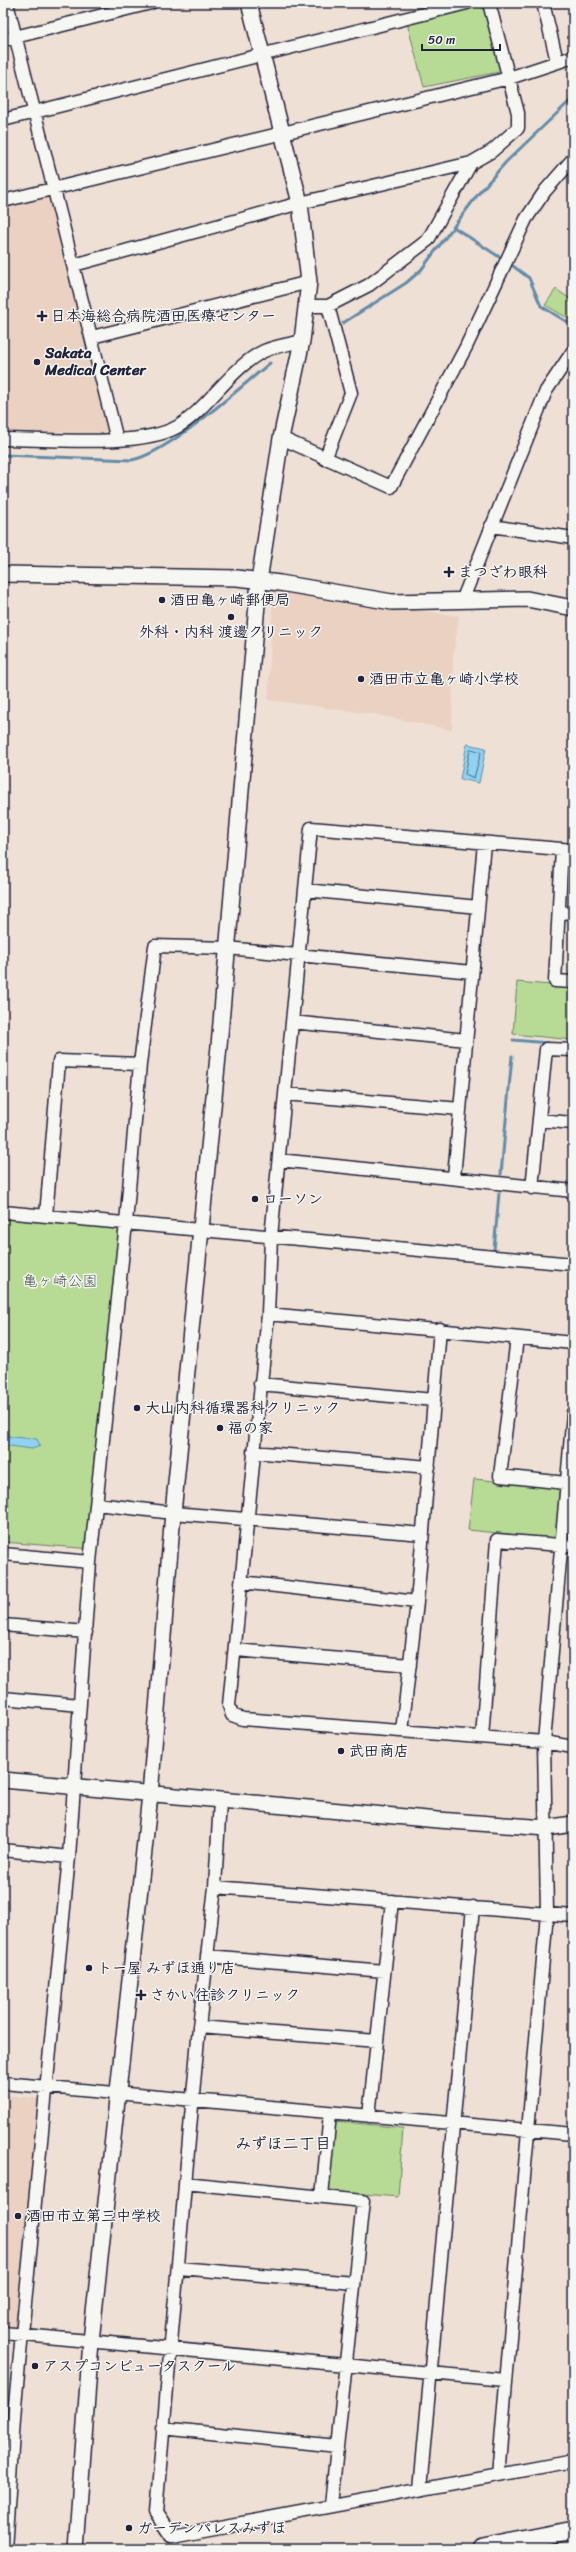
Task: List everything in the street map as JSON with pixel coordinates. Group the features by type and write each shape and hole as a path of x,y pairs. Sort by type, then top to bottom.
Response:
{"highway":[{"path":"482,2549 573,2531"}],"street":[{"path":"7,3 117,440"},
{"path":"3,40 151,3"},
{"path":"76,2549 91,2341 116,2094 150,1795 173,1513 202,1230 259,580 281,438 302,341 309,282 300,203 248,3"},
{"path":"3,120 467,3"},
{"path":"74,265 300,203 471,164 492,152 518,128 518,113 489,3"},
{"path":"543,3 557,61"},
{"path":"3,201 509,78 573,57"},
{"path":"281,438 325,459 391,487 466,347 526,219 545,191 573,159"},
{"path":"307,306 328,306 369,285 428,240 471,164"},
{"path":"92,337 309,282"},
{"path":"325,459 351,394 328,306"},
{"path":"3,439 117,440 152,436 178,427 231,377 264,351 302,341"},
{"path":"462,601 546,391 573,351"},
{"path":"492,526 573,538"},
{"path":"3,574 259,580 392,602 527,599 573,608"},
{"path":"573,982 555,980 558,912 567,850 311,828 271,1237 268,1314 253,1452 236,1650 229,1705 232,1715 243,1719 544,1742 573,1747"},
{"path":"454,1177 484,843"},
{"path":"305,890 478,907"},
{"path":"558,912 573,913"},
{"path":"5,2549 5,2480 9,2405 22,2335 69,1857 90,1562 126,1223 140,1064 155,946 227,948 472,972"},
{"path":"292,1022 466,1040"},
{"path":"532,1188 546,1049 573,1050"},
{"path":"46,1216 59,1061 140,1064"},
{"path":"285,1094 460,1109"},
{"path":"539,1120 573,1123"},
{"path":"279,1160 454,1177 532,1188 573,1191"},
{"path":"3,1212 573,1264"},
{"path":"268,1314 440,1329 573,1343"},
{"path":"402,1732 417,1602 440,1329"},
{"path":"517,1338 500,1476 566,1483"},
{"path":"260,1384 434,1400"},
{"path":"498,2475 505,2380 548,1913 544,1742 560,1545 573,1413"},
{"path":"253,1452 429,1467"},
{"path":"97,1504 173,1513 423,1534"},
{"path":"482,1737 497,1540 573,1546"},
{"path":"3,1554 90,1562"},
{"path":"241,1582 417,1602"},
{"path":"3,1625 86,1632"},
{"path":"236,1650 410,1665"},
{"path":"3,1698 80,1705"},
{"path":"3,1780 150,1795 546,1828 573,1824"},
{"path":"220,1801 215,1887 199,2027 179,2268 169,2349 156,2512 172,2536 331,2505 573,2461"},
{"path":"3,1850 69,1857"},
{"path":"215,1887 573,1916"},
{"path":"369,2116 392,1901"},
{"path":"420,2489 452,2123 473,1907"},
{"path":"207,1956 384,1971"},
{"path":"199,2027 377,2042"},
{"path":"3,2083 573,2134"},
{"path":"322,2197 330,2112"},
{"path":"185,2183 363,2200 331,2505"},
{"path":"179,2268 354,2283"},
{"path":"3,2333 505,2380"},
{"path":"162,2428 337,2446"}],"shaded area":[{"name":"日本海総合病院酒田医療センター","path":"49,194 111,425 107,433 3,432 3,206"},
{"name":"酒田市立亀ヶ崎小学校","path":"273,591 459,616 453,658 452,730 373,714 268,700"},
{"name":"酒田市立第三中学校","path":"3,2095 45,2099 22,2335 3,2333"}],"green space":[{"path":"485,3 504,71 424,87 407,23"},
{"path":"556,289 573,301 573,321 545,305"},
{"path":"517,982 573,987 573,1040 513,1034"},
{"name":"亀ヶ崎公園","path":"3,1216 122,1227 92,1549 3,1542"},
{"path":"474,1479 560,1487 555,1539 468,1530"},
{"path":"336,2121 403,2128 398,2197 328,2191"}],"water":[{"path":"467,744 486,748 479,783 460,779"},
{"path":"3,1434 12,1437 37,1439 40,1446 32,1449 3,1445"}],"waterway":[{"path":"343,323 406,283 421,270 479,193 506,162 573,98"},
{"path":"455,228 504,260"},
{"path":"509,263 529,278 541,306 567,322"},
{"path":"3,455 132,460 148,455 184,433 270,363"},
{"path":"513,1040 549,1043"},
{"path":"501,1174 512,1056"},
{"path":"494,1250 499,1193"}],"place":[{"name":"日本海総合病院酒田医療センター","path":"42,316"},
{"name":"Sakata Medical Center","path":"37,362"},
{"name":"まつざわ眼科","path":"449,572"},
{"name":"酒田亀ヶ崎郵便局","path":"162,600"},
{"name":"外科・内科 渡邊クリニック","path":"231,617"},
{"name":"酒田市立亀ヶ崎小学校","path":"361,679"},
{"name":"ローソン","path":"255,1199"},
{"name":"大山内科循環器科クリニック","path":"137,1408"},
{"name":"福の家","path":"220,1428"},
{"name":"武田商店","path":"341,1751"},
{"name":"トー屋 みずほ通り店","path":"89,1968"},
{"name":"さかい往診クリニック","path":"141,1995"},
{"name":"酒田市立第三中学校","path":"18,2216"},
{"name":"アスプコンピュータスクール","path":"35,2366"},
{"name":"ガーデンパレスみずほ","path":"129,2528"}],"district":[{"name":"みずほ二丁目","path":"283,2143"}]}
